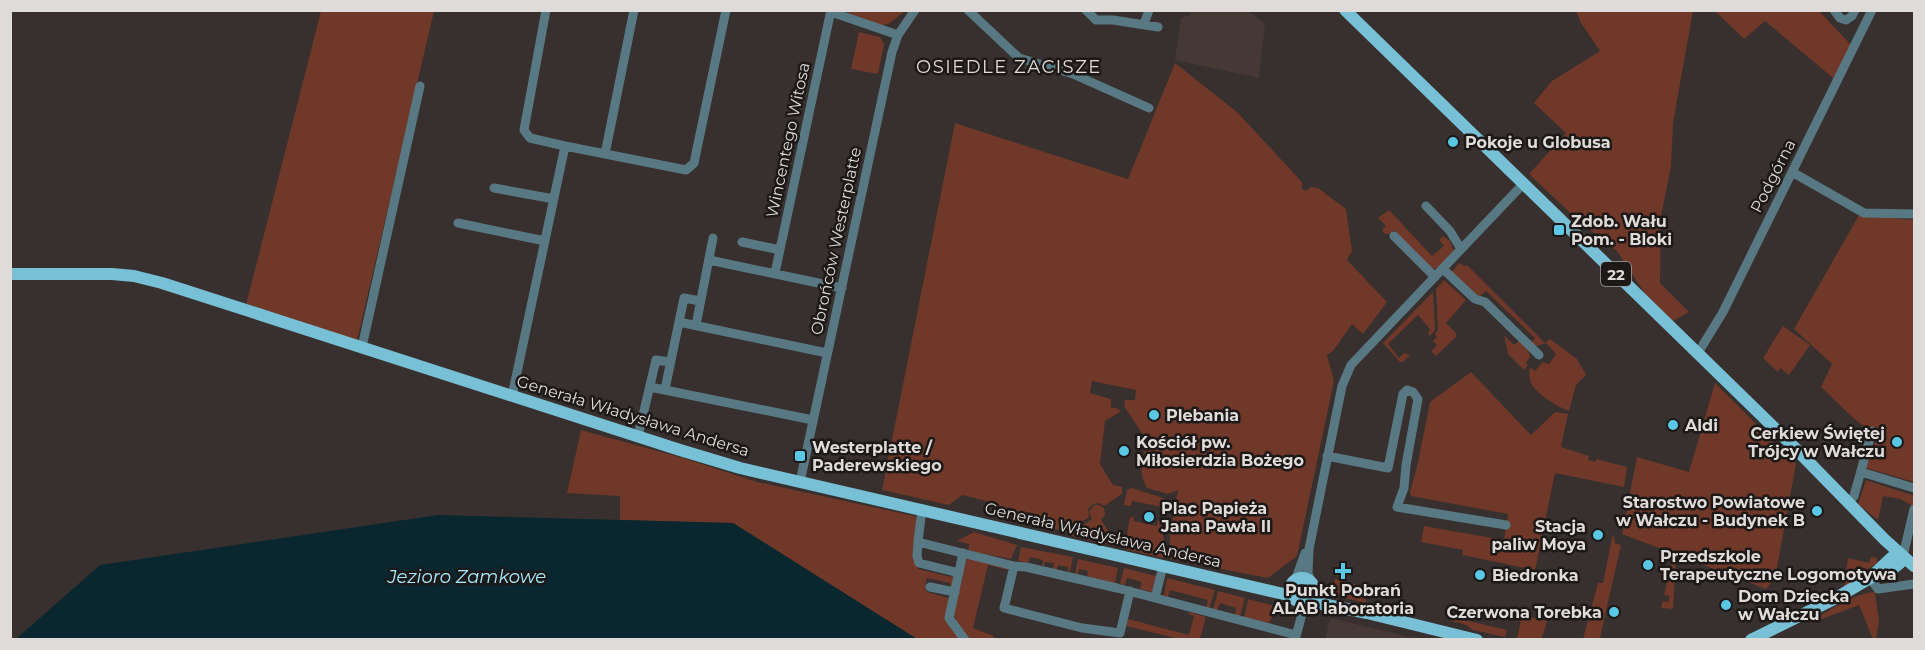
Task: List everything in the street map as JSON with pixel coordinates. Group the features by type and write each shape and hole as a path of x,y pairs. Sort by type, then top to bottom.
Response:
{"main road":[{"name":"22","path":"1345,10 1914,566"},
{"name":"Generała Władysława Andersa","path":"10,274 134,276 162,283 710,459 1251,587 1302,591 1320,595 1346,608 1477,639"},
{"path":"1751,639 1836,598 1870,578 1891,570 1900,563 1903,556"}],"street":[{"path":"546,10 524,130 530,138 686,170 694,163 726,10"},
{"path":"605,154 634,10"},
{"name":"Obrońców Westerplatte","path":"800,482 892,52 898,35 915,10"},
{"path":"968,10 1019,58 1073,74 1149,108"},
{"path":"1086,10 1096,20 1158,27"},
{"path":"1144,24 1149,10"},
{"path":"1834,10 1840,18 1846,20 1855,10"},
{"name":"Podgórna","path":"1698,353 1723,312 1872,10"},
{"name":"Wincentego Witosa","path":"776,273 831,11 898,35"},
{"path":"362,347 420,86"},
{"path":"512,396 565,146"},
{"path":"1792,172 1864,213 1914,214"},
{"path":"918,542 1130,591 1295,637 1303,610 1302,591 1327,456 1342,386 1351,365 1524,183"},
{"path":"494,188 554,199"},
{"path":"1426,206 1450,231 1461,249"},
{"path":"458,223 545,241"},
{"path":"1394,236 1435,277"},
{"path":"696,325 713,238"},
{"path":"742,242 780,250"},
{"path":"709,260 842,288"},
{"path":"1443,269 1475,299 1485,302 1539,355"},
{"path":"665,389 684,298 700,301"},
{"path":"679,322 827,353"},
{"path":"638,436 656,360 670,362"},
{"path":"650,387 813,420"},
{"path":"1388,468 1403,394 1407,390 1413,392 1418,399 1404,488 1397,507 1506,525"},
{"path":"1848,502 1854,496 1872,431"},
{"path":"1327,456 1405,472"},
{"path":"1861,472 1914,488"},
{"path":"922,509 918,542 919,563 959,573"},
{"path":"1903,556 1914,509"},
{"path":"1302,591 1312,531"},
{"path":"963,553 950,618 965,639"},
{"path":"1014,566 1004,608 1082,628 1120,633 1130,591"},
{"path":"1155,598 1163,566"},
{"path":"1870,578 1878,589 1914,584"},
{"path":"930,587 955,592"}],"shaded area":[{"path":"321,11 434,11 356,345 245,309"},
{"path":"846,11 905,11 890,23 882,26"},
{"path":"1191,11 1248,11 1265,23 1259,78 1175,60 1181,18 1191,15"},
{"path":"1576,11 1693,11 1673,123 1671,166 1661,216 1660,283 1689,312 1673,321 1646,295 1617,251 1580,222 1529,174 1566,133 1534,103 1552,81 1600,51 1581,23"},
{"path":"1715,11 1819,11 1852,46 1833,78 1765,21 1744,39"},
{"path":"859,32 880,37 884,44 878,74 851,69"},
{"path":"1175,63 1237,112 1302,182 1302,189 1306,191 1311,187 1318,188 1346,209 1352,251 1347,260 1387,302 1363,334 1352,324 1333,351 1327,355 1334,381 1297,556 1268,578 1170,559 1170,533 1178,490 1168,494 1147,488 1144,482 1142,465 1147,441 1124,406 1125,400 1135,400 1136,390 1092,381 1090,393 1111,399 1111,407 1119,409 1120,412 1105,421 1100,464 1113,485 1122,487 1122,494 1104,506 1100,503 1093,504 1088,509 1089,517 1067,532 1008,518 998,504 962,495 949,505 882,490 955,123 1128,179"},
{"path":"1389,210 1432,256 1444,246 1439,240 1443,236 1450,241 1454,252 1439,268 1430,268 1394,230 1390,234 1385,234 1382,230 1386,226 1378,218"},
{"path":"1859,215 1914,220 1914,482 1866,468 1878,433 1863,426 1821,387 1832,364 1794,329"},
{"path":"1459,263 1467,265 1545,343 1550,339 1577,359 1586,375 1576,385 1569,411 1544,397 1530,382 1529,370 1531,368 1535,371 1543,362 1549,364 1556,354 1546,343 1537,346 1531,343 1535,338 1486,291 1477,296 1452,272"},
{"path":"1444,280 1466,300 1446,323 1456,333 1456,337 1436,356 1431,351 1437,345 1433,341 1437,337 1435,334 1438,330 1436,289"},
{"path":"1433,292 1435,330 1430,336 1428,333 1430,329 1418,315 1388,344 1399,358 1404,353 1410,355 1400,362 1383,343"},
{"path":"1783,326 1810,345 1789,375 1780,368 1778,372 1763,358"},
{"path":"1504,335 1514,345 1519,341 1528,350 1530,357 1524,370 1508,354"},
{"path":"1471,372 1531,435 1555,412 1568,414 1561,447 1589,456 1588,460 1596,462 1596,459 1627,467 1624,487 1555,473 1535,570 1462,555 1463,550 1421,542 1424,526 1504,540 1508,514 1411,496 1410,492 1430,402"},
{"path":"1715,383 1796,464 1775,578 1766,589 1622,534 1637,457 1689,472"},
{"path":"581,430 683,458 757,482 914,516 916,518 918,569 951,577 952,574 954,575 952,586 950,583 927,578 925,588 927,592 949,598 946,620 961,639 917,639 733,523 620,520 620,496 567,493"},
{"path":"1866,480 1914,496 1913,506 1900,499 1883,496 1878,520 1858,504"},
{"path":"1132,488 1163,498 1168,508 1132,501 1131,506 1124,505 1127,490"},
{"path":"1094,505 1104,508 1105,515 1101,520 1119,547 1068,535 1092,519 1089,512"},
{"path":"1134,516 1133,521 1157,526 1158,520 1160,521 1165,545 1163,558 1124,549 1130,518"},
{"path":"974,532 1017,545 1011,559 968,551 969,544 957,541"},
{"path":"1613,533 1615,543 1621,545 1600,638 1603,639 1583,639 1598,583 1603,583"},
{"path":"1021,547 1073,557 1070,572 1068,572 1068,567 1058,565 1057,569 1053,569 1054,563 1045,562 1042,566 1043,560 1030,557 1028,563 1018,561"},
{"path":"969,557 1007,566 1008,570 988,565 973,628 994,636 993,639 968,639 954,614 966,561"},
{"path":"1871,557 1877,558 1877,563 1844,587 1848,558 1869,563"},
{"path":"1078,559 1118,568 1115,583 1087,577 1088,571 1079,569 1078,575 1075,574"},
{"path":"1672,560 1676,561 1673,609 1661,608 1663,601 1668,602 1670,596 1664,595"},
{"path":"1124,568 1156,576 1152,592 1140,589 1142,582 1127,578 1125,585 1120,584"},
{"path":"1167,578 1215,590 1209,609 1206,609 1208,600 1170,590 1168,597 1164,596"},
{"path":"1335,579 1367,587 1366,603 1332,592"},
{"path":"1218,591 1245,598 1240,617 1235,616 1236,608 1220,603 1217,611 1213,610"},
{"path":"1875,592 1879,621 1876,639 1873,639 1859,605 1811,623 1850,599"},
{"path":"1248,599 1294,611 1295,617 1273,614 1268,623 1244,618"},
{"path":"1451,611 1452,617 1507,630 1505,637 1473,630 1464,624 1451,621 1449,618"},
{"path":"1189,612 1206,617 1200,639 1179,639 1126,626 1128,619 1189,635 1194,616 1188,614"},
{"path":"1522,615 1547,621 1542,638 1545,639 1517,639"},
{"path":"1330,618 1414,638 1325,640"}],"water":[{"name":"Jezioro Zamkowe","path":"438,515 733,523 917,639 16,639 100,565"}],"place":[{"name":"Pokoje u Globusa","path":"1453,142"},
{"name":"Zdob. Wału Pom. - Bloki","path":"1559,230"},
{"name":"Plebania","path":"1154,415"},
{"name":"Aldi","path":"1673,425"},
{"name":"Cerkiew Świętej Trójcy w Wałczu","path":"1897,442"},
{"name":"Kościół pw. Miłosierdzia Bożego","path":"1124,451"},
{"name":"Westerplatte / Paderewskiego","path":"800,456"},
{"name":"Starostwo Powiatowe w Wałczu - Budynek B","path":"1817,511"},
{"name":"Plac Papieża Jana Pawła II","path":"1149,517"},
{"name":"Stacja paliw Moya","path":"1598,535"},
{"name":"Przedszkole Terapeutyczne Logomotywa","path":"1648,565"},
{"name":"Punkt Pobrań ALAB laboratoria","path":"1343,571"},
{"name":"Biedronka","path":"1480,575"},
{"name":"Dom Dziecka w Wałczu","path":"1726,605"},
{"name":"Czerwona Torebka","path":"1614,612"}],"district":[{"name":"OSIEDLE ZACISZE","path":"1009,67"}]}
